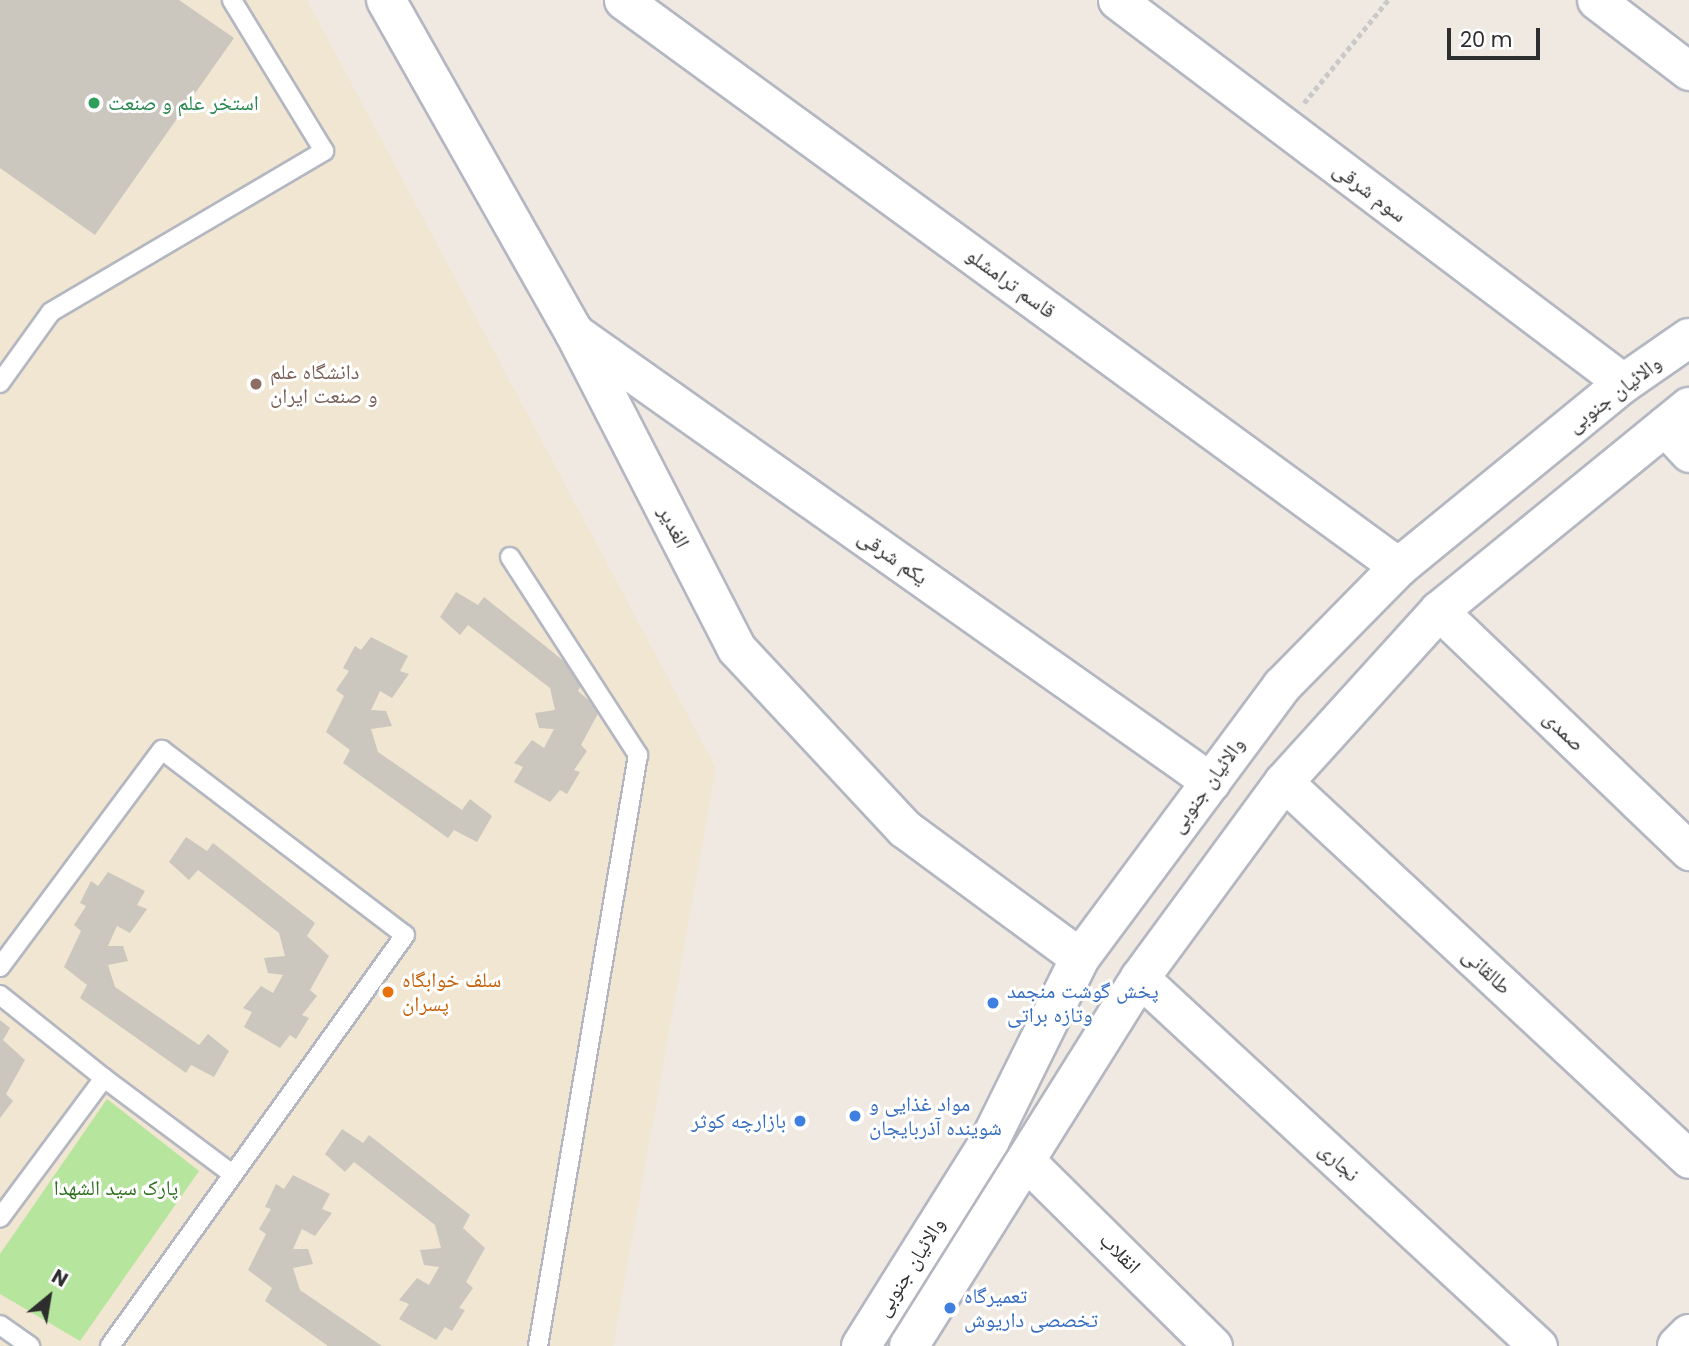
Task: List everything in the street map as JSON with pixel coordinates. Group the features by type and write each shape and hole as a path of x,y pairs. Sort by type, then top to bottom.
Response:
{"main road":[{"name":"الغدیر","path":"386,0 574,332 737,649 905,829 1088,948 1140,978"},
{"name":"والائیان جنوبی","path":"860,1346 990,1140 1088,948 1282,686 1399,567 1624,383 1689,338"},
{"path":"1624,383 1681,429"},
{"name":"والائیان جنوبی","path":"909,1346 1140,978 1284,782 1439,611 1681,429"},
{"path":"1676,1346 1689,1334"}],"street":[{"name":"قاسم ترامشلو","path":"623,0 1399,567"},
{"name":"سوم شرقی","path":"1116,0 1624,383"},
{"path":"1596,0 1689,71"},
{"name":"یکم شرقی","path":"574,332 1211,782"},
{"name":"صمدی","path":"1439,611 1689,851"},
{"name":"طالقانی","path":"1284,782 1689,1159"},
{"name":"نجاری","path":"1140,978 1538,1346"},
{"name":"انقلاب","path":"1026,1161 1213,1346"}],"lane":[{"path":"0,383 51,312 324,151 232,0"},
{"path":"510,557 638,755 538,1346"},
{"path":"0,967 162,750 405,935 231,1173 110,1346"},
{"path":"0,995 104,1078 231,1173"},
{"path":"0,1218 104,1078"},
{"path":"0,1325 30,1346"}],"path":[{"path":"1285,127 1388,0"}],"shaded area":[{"name":"دانشگاه علم و صنعت ایران","path":"0,0 307,0 716,768 613,1346 0,1346"}],"green space":[{"name":"پارک سید الشهدا","path":"107,1099 199,1171 80,1341 0,1294 0,1254"}],"building":[{"name":"استخر علم و صنعت","path":"0,0 179,0 234,38 95,235 0,168"},
{"path":"456,592 478,605 484,597 585,678 578,691 600,710 581,745 587,751 574,770 580,772 567,794 560,790 550,802 514,782 523,767 514,763 532,740 544,748 554,729 539,728 535,713 555,710 550,688 468,625 460,635 440,617"},
{"path":"371,637 408,656 400,671 409,674 392,698 380,691 371,710 386,711 392,726 371,729 378,752 462,810 470,799 492,816 477,842 454,830 448,838 343,763 350,750 326,732 344,696 336,690 349,671 343,668 355,646 361,650"},
{"path":"186,837 207,851 213,843 315,923 307,936 329,956 310,990 317,996 302,1015 309,1018 296,1039 290,1035 280,1048 244,1027 252,1012 243,1008 261,986 273,993 283,975 268,973 264,958 285,956 279,933 198,870 189,880 169,862"},
{"path":"108,872 145,891 137,905 147,909 130,933 117,926 108,946 123,946 128,961 108,965 115,987 199,1045 208,1034 229,1051 214,1077 191,1065 186,1073 80,998 87,985 64,967 81,931 74,925 86,906 80,903 91,881 98,886"},
{"path":"0,1020 10,1028 3,1040 25,1060 6,1094 13,1101 0,1118"},
{"path":"342,1129 363,1143 369,1135 470,1215 463,1228 485,1248 466,1282 473,1288 459,1308 465,1310 452,1331 445,1327 436,1340 399,1319 409,1304 399,1300 417,1278 429,1285 439,1267 424,1265 420,1250 441,1248 435,1225 354,1162 345,1172 325,1154"},
{"path":"293,1175 330,1194 322,1209 332,1213 315,1236 302,1229 293,1249 308,1249 313,1264 293,1268 300,1290 382,1346 328,1346 265,1301 272,1288 248,1270 266,1234 259,1229 271,1209 265,1207 276,1184 284,1189"}],"place":[{"name":"استخر علم و صنعت","path":"94,103"},
{"name":"دانشگاه علم و صنعت ایران","path":"256,384"},
{"name":"سلف خوابگاه پسران","path":"388,992"},
{"name":"پخش گوشت منجمد وتازه براتی","path":"993,1003"},
{"name":"مواد غذایی و شوینده آذربایجان","path":"855,1116"},
{"name":"بازارچه کوثر","path":"800,1121"},
{"name":"تعمیرگاه تخصصی داریوش","path":"950,1308"}]}
